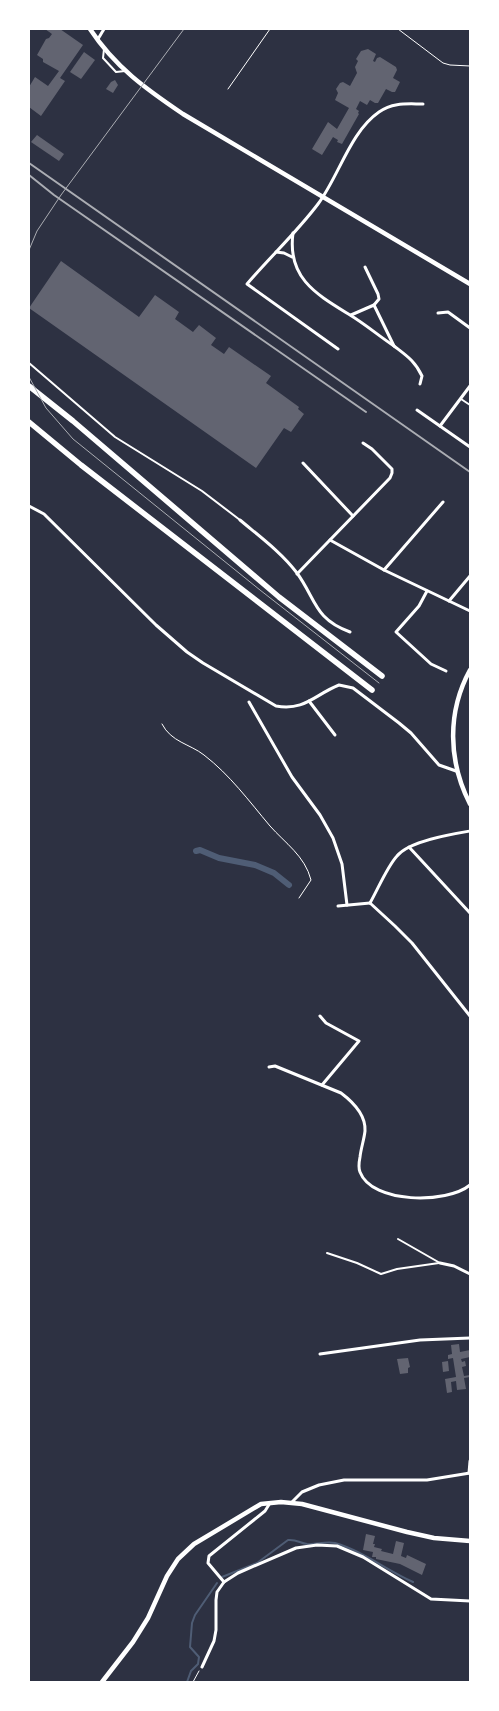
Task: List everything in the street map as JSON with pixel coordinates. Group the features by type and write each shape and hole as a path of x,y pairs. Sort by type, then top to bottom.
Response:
{"highway":[{"path":"29,386 73,421 280,597 382,676"},
{"path":"29,422 80,465 372,690"}],"main road":[{"path":"90,29 125,71 182,114 470,284"},
{"path":"470,670 458,697 453,730 456,771 470,804"},
{"path":"102,1682 134,1642 148,1618 167,1576 178,1559 201,1539 254,1508 270,1502 292,1502 434,1538 470,1541"}],"street":[{"path":"97,39 104,29"},
{"path":"338,349 247,284 323,197 349,150 370,119 379,111 389,106 423,104"},
{"path":"294,232 292,257 303,279 313,290 417,364 422,376 420,384"},
{"path":"275,252 284,253 292,257"},
{"path":"350,316 374,305 379,299 365,267"},
{"path":"374,305 395,347"},
{"path":"438,313 448,312 470,328"},
{"path":"440,426 470,386"},
{"path":"417,410 470,447"},
{"path":"297,574 392,473 392,469 372,448 363,443"},
{"path":"303,463 353,516"},
{"path":"384,570 443,502"},
{"path":"29,506 44,514 156,625 203,663 276,706 289,708 299,706 339,685 353,688 405,728 439,765 456,771"},
{"path":"240,520 282,556 297,574 323,615 338,628 350,632"},
{"path":"330,540 427,592 470,611"},
{"path":"449,601 470,576"},
{"path":"427,592 419,606 396,632 431,664 446,671"},
{"path":"309,701 335,735"},
{"path":"249,702 292,777 320,814 333,838 342,864 347,905"},
{"path":"370,903 397,855 409,847 470,830"},
{"path":"409,847 470,913"},
{"path":"338,906 370,903 412,944 470,1016"},
{"path":"320,1016 326,1023 359,1041 322,1085"},
{"path":"269,1067 275,1066 341,1093 349,1099 361,1114 365,1132 360,1150 359,1170 362,1177 377,1189 394,1196 432,1198 457,1193 470,1185"},
{"path":"440,1262 470,1274"},
{"path":"320,1354 420,1340 470,1338"},
{"path":"292,1502 302,1492 318,1485 344,1480 427,1480 469,1473 470,1461"},
{"path":"224,1582 208,1563 208,1556 265,1511 270,1502"},
{"path":"202,1667 214,1641 217,1592 224,1582 238,1573 296,1548 317,1545 338,1546 363,1557 431,1598 470,1601"}],"lane":[{"path":"29,363 115,437 202,491 240,520"},
{"path":"461,399 470,405"},
{"path":"398,1239 440,1262"},
{"path":"327,1253 357,1263 381,1274 397,1269 440,1262"}],"path":[{"path":"228,89 270,29"},
{"path":"398,29 443,62 450,65 470,66"},
{"path":"162,724 172,737 202,754 228,777 272,828 295,850 305,865 311,880 299,898"},
{"path":"193,1682 202,1667"}],"building":[{"path":"45,29 60,29 83,45 60,78 65,81 41,116 29,107 29,87 35,77 48,86 59,71 43,62 43,59 37,55 46,39 52,34"},
{"path":"368,49 376,54 373,61 375,62 380,57 396,67 397,70 393,78 400,82 395,92 386,89 378,103 370,100 367,105 360,101 356,109 359,111 359,114 342,144 333,137 322,155 312,149 328,122 337,129 349,108 335,100 338,93 336,89 343,82 350,86 357,73 355,67 358,61 356,59 361,51"},
{"path":"84,52 95,60 81,79 70,72"},
{"path":"115,80 118,85 113,93 106,89"},
{"path":"37,135 64,154 59,161 31,142"},
{"path":"61,261 139,317 155,295 179,312 175,319 193,332 199,325 216,338 211,345 224,354 229,347 271,376 266,383 299,407 298,409 304,414 291,432 284,428 256,468 29,308"},
{"path":"459,1344 460,1352 470,1350 470,1357 461,1359 462,1362 465,1361 466,1366 462,1367 464,1376 470,1375 470,1377 464,1378 466,1389 457,1390 456,1381 451,1382 452,1392 447,1393 445,1379 456,1377 453,1358 448,1359 448,1355 452,1354 451,1345"},
{"path":"408,1358 410,1367 408,1368 408,1373 400,1374 397,1359"},
{"path":"448,1361 449,1371 443,1372 442,1362"},
{"path":"366,1534 375,1536 374,1547 393,1554 396,1541 404,1543 401,1556 406,1558 407,1555 426,1564 422,1575 400,1564 372,1557 373,1552 363,1550"}],"waterway":[{"path":"196,851 200,850 219,858 255,865 274,873 289,885"},
{"path":"222,1577 257,1563 288,1540 291,1540 307,1544 335,1543 345,1546 413,1582"},
{"path":"187,1682 191,1671 198,1664 199,1657 190,1647 192,1623 195,1615 217,1583"}],"tram line":[{"path":"29,250 37,231 61,195 184,29"},
{"path":"29,377 46,408 73,439 379,683"}],"railway":[{"path":"29,163 470,472"},
{"path":"29,175 54,195 366,412"}]}
